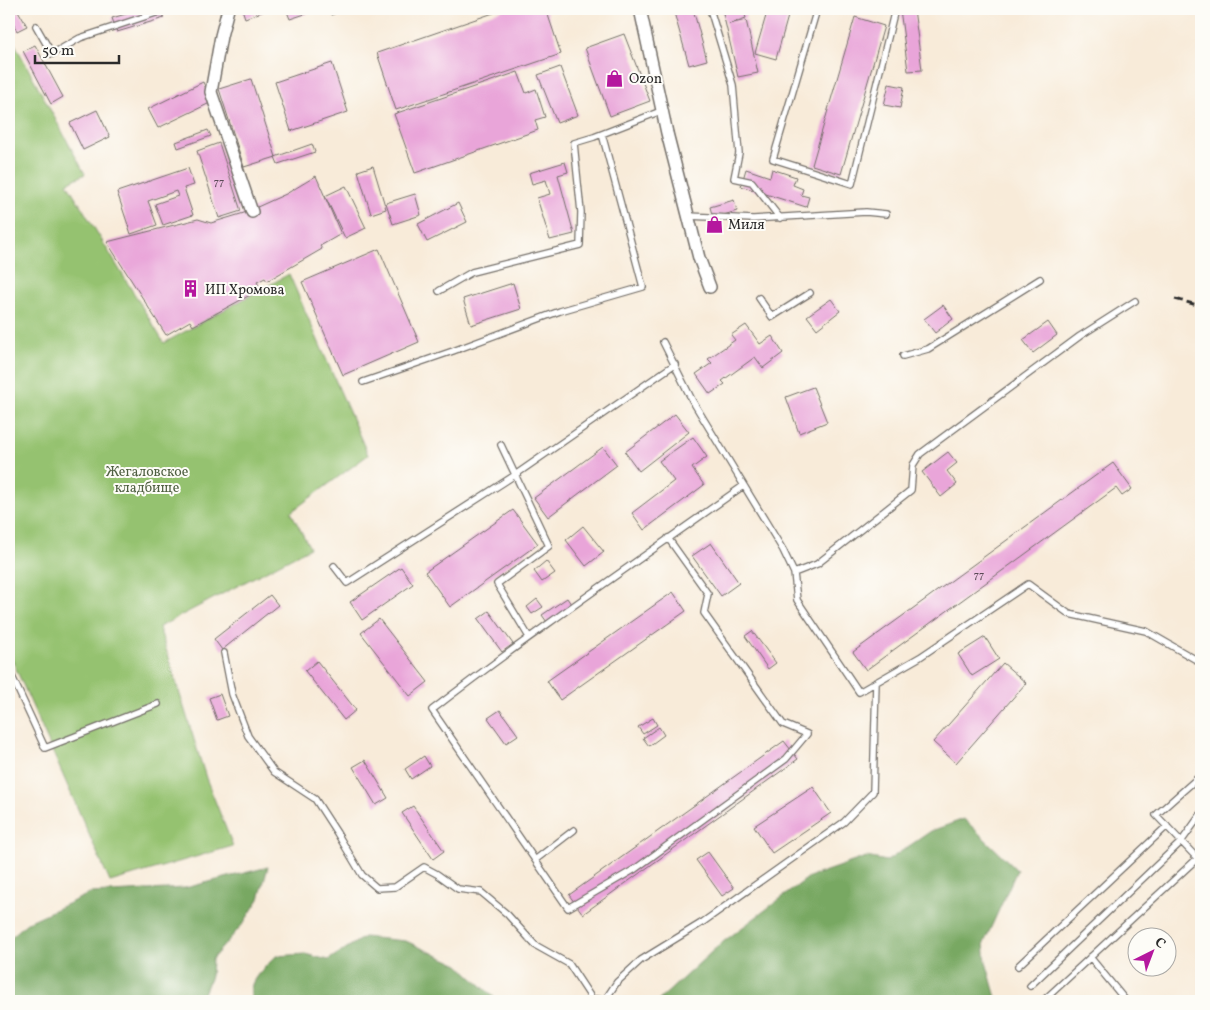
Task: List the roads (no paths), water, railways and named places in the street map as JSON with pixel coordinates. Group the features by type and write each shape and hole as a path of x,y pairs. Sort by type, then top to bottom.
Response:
{"street":[{"path":"228,9 220,36 211,92 252,212"},
{"path":"640,9 662,111 688,216 699,258 710,287"}],"lane":[{"path":"36,26 52,54 80,38 168,9"},
{"path":"710,9 733,86 739,153 734,178 752,182 780,218"},
{"path":"817,9 773,159 852,184 894,9"},
{"path":"439,290 472,272 580,245 581,212 574,143 662,111"},
{"path":"363,382 560,311 643,287 602,134"},
{"path":"688,216 753,220 866,212 886,214"},
{"path":"903,356 928,349 1040,279"},
{"path":"759,298 772,317 810,293"},
{"path":"794,573 817,564 911,490 913,465 920,454 1080,336 1135,301"},
{"path":"663,342 692,400 783,550 794,573 797,600 858,692 920,657 1028,584 1069,614 1146,632 1200,662"},
{"path":"334,566 347,583 515,475 675,364"},
{"path":"501,445 549,546 497,584 529,637"},
{"path":"668,538 708,594 704,613 783,724 807,734 786,759 635,869 568,908 432,710 501,656 668,538 743,486"},
{"path":"224,653 232,694 248,736 274,772 315,798 362,875 377,888 394,887 424,867 458,889 481,892 507,914 535,946 569,964 592,999 605,1000 617,982 641,960 703,922 844,822 873,792 876,682"},
{"path":"9,670 44,748 158,704"},
{"path":"1043,1001 1200,857 1181,842 1156,815 1201,775"},
{"path":"1030,986 1181,842 1201,814"},
{"path":"1018,966 1167,826"},
{"path":"535,860 574,830"},
{"path":"1090,957 1126,1001"}],"railway":[{"path":"1175,299 1201,306"}],"place":[{"name":"Ozon","path":"615,78"},
{"name":"Миля","path":"714,224"},
{"name":"ИП Хромова","path":"191,289"}],"park label":[{"name":"Жегаловское кладбище","path":"147,480"}]}
